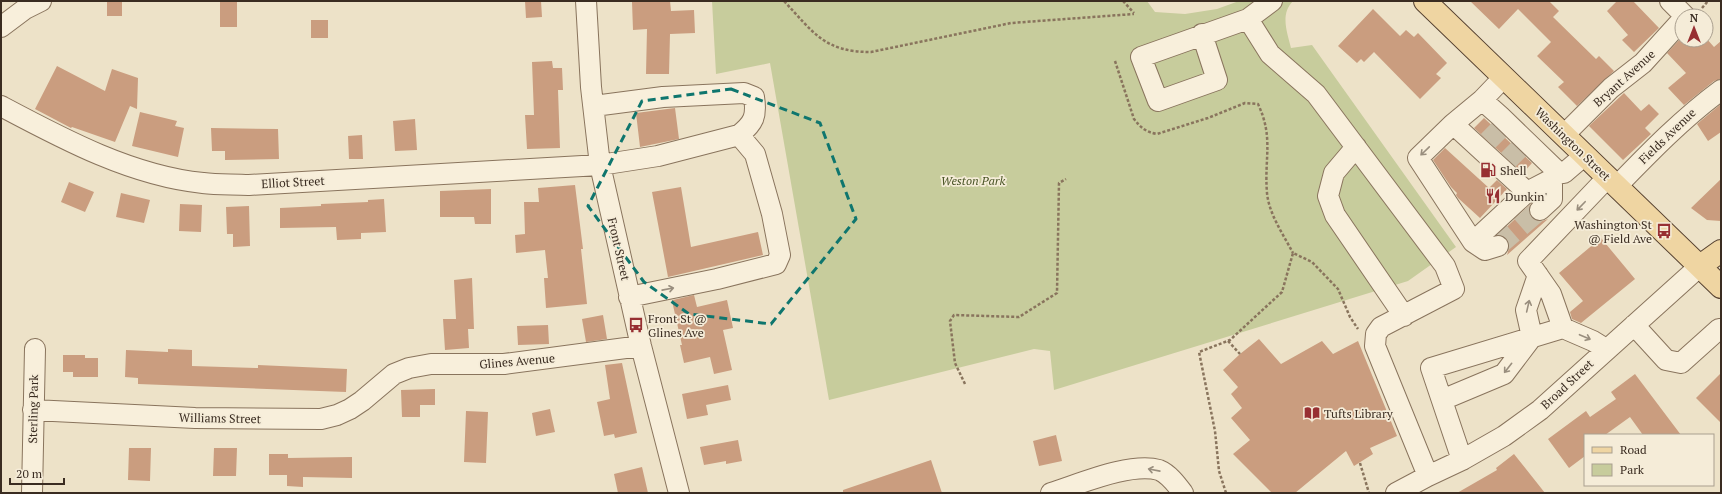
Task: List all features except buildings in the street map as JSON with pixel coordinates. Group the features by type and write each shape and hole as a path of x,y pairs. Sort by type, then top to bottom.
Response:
{"main road":[{"name":"Washington Street","path":"1425,1 1721,287"},
{"name":"Broad Street","path":"1700,266 1721,251"}],"street":[{"path":"1,27 25,9 40,1"},
{"name":"Front Street","path":"586,1 600,165 629,297 679,493"},
{"path":"1202,34 1248,19 1272,1"},
{"path":"1248,19 1270,54 1316,94 1445,266 1454,289 1381,327 1376,334 1375,346 1428,476"},
{"name":"Bryant Avenue","path":"1564,134 1611,88 1643,63 1674,29"},
{"path":"1498,246 1485,250 1473,242 1418,158 1453,124 1482,100 1504,77"},
{"name":"Fields Avenue","path":"1538,274 1528,261 1613,182 1657,145 1698,107 1721,90"},
{"path":"594,106 663,97 744,93 754,96 756,111 751,126 739,135 755,154 772,214 780,255 776,264 717,279 629,297"},
{"path":"1482,100 1525,143 1555,176 1552,199 1540,210"},
{"name":"Elliot Street","path":"1,106 67,142 106,158 158,175 202,183 248,185 600,165 658,156 739,135"},
{"path":"1453,124 1484,145 1504,164 1527,192"},
{"path":"1356,147 1334,173 1328,196 1335,215 1404,316"},
{"path":"1473,242 1527,192 1555,176 1564,173 1585,155"},
{"name":"Broad Street","path":"1399,492 1462,460 1504,436 1540,410 1700,266"},
{"path":"1538,274 1551,294 1563,328"},
{"path":"1442,400 1504,374 1532,337 1526,310 1538,274"},
{"path":"1634,325 1666,360 1681,363 1719,329"},
{"path":"1462,460 1431,368 1563,328 1593,341 1606,349"},
{"name":"Glines Avenue","path":"394,374 409,368 431,364 504,364 641,346"},
{"name":"Sterling Park","path":"32,493 35,349"},
{"name":"Williams Street","path":"33,410 195,418 321,419 337,416 350,409 362,401 394,374"},
{"path":"1051,493 1126,470 1142,468 1160,471 1174,481 1183,493"}],"path":[{"path":"784,1 821,39 839,48 853,52 878,50 1010,23 1134,14 1123,1"},
{"path":"1115,61 1134,119 1140,127 1148,133 1157,134 1208,118 1245,102 1258,104 1265,119 1268,138 1267,194 1272,212 1292,252 1312,262 1338,289 1350,317 1358,329 1376,334"},
{"path":"965,384 955,363 950,321 954,315 1019,317 1057,293 1059,183 1066,180"},
{"path":"1226,493 1219,471 1215,431 1199,352 1228,341 1282,292 1292,252"},
{"path":"1228,341 1240,354"},
{"path":"1360,463 1369,493"}],"highlighted area":[{"path":"731,89 820,123 856,219 771,324 689,314 644,282 588,206 642,101"}],"green space":[{"name":"Weston Park","path":"712,1 1147,1 1155,12 1185,14 1217,9 1239,1 1293,1 1289,6 1286,17 1286,30 1291,48 1312,45 1456,247 1408,281 1054,390 1050,351 1034,349 829,400 770,63 716,74"}],"tunnel":[{"path":"1488,141 1503,126"},
{"path":"1508,160 1523,145"},
{"path":"1498,246 1540,210"}],"place":[{"name":"Shell","path":"1488,170"},
{"name":"Dunkin'","path":"1493,196"},
{"name":"Washington St @ Field Ave","path":"1664,231"},
{"name":"Front St @ Glines Ave","path":"636,325"},
{"name":"Tufts Library","path":"1312,413"}]}
